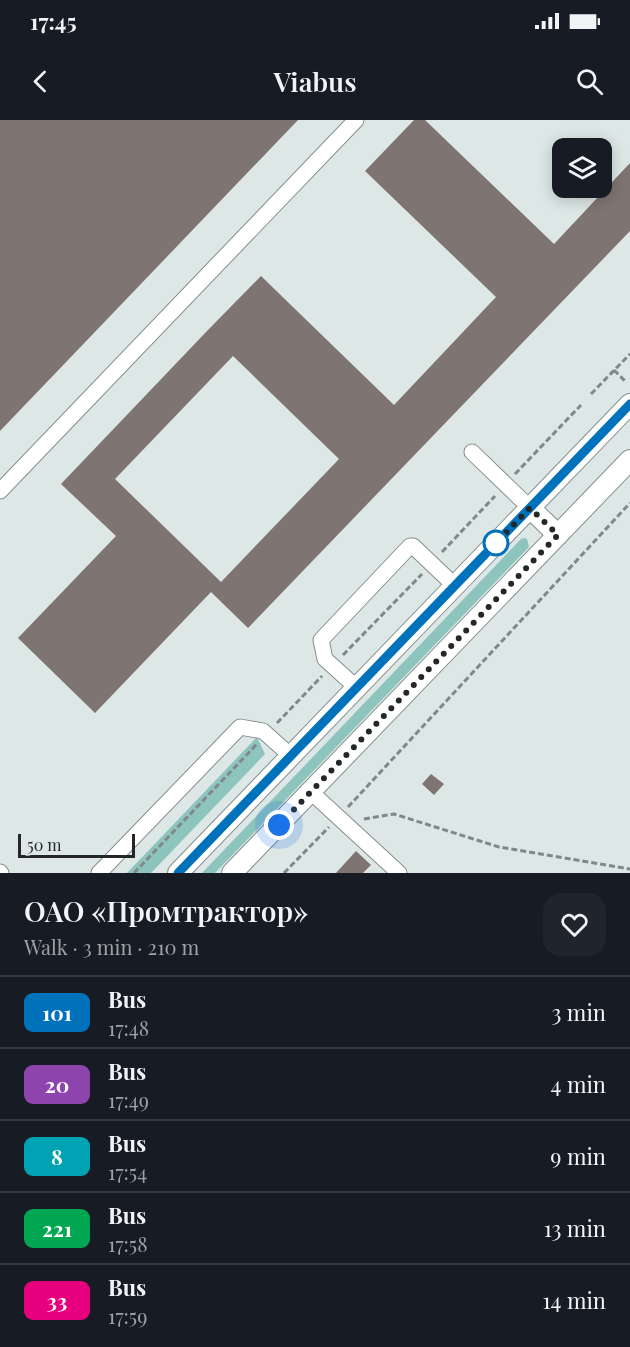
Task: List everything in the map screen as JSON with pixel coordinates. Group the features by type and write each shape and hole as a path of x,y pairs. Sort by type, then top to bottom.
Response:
{"main road":[{"path":"178,873 630,404"},
{"path":"232,873 630,460"},
{"path":"530,508 558,535"}],"lane":[{"path":"0,491 356,120"},
{"path":"472,452 530,508"},
{"path":"357,688 325,659 321,640 410,546 413,546 455,586"},
{"path":"99,873 240,727 263,731 291,756"},
{"path":"311,792 399,873"}],"path":[{"path":"591,394 630,354"},
{"path":"614,370 626,382"},
{"path":"510,480 581,405"},
{"path":"437,558 500,491"},
{"path":"284,873 341,820 630,502"},
{"path":"343,655 427,568"},
{"path":"269,731 326,672"},
{"path":"134,873 261,740"},
{"path":"341,820 394,814 500,847 630,869"}],"shaded area":[{"path":"521,539 527,539 529,547 215,873 202,873"},
{"path":"257,737 265,754 151,873 127,873"}],"building":[{"path":"0,120 298,120 0,431"},
{"path":"414,120 425,120 554,244 597,198 612,198 612,182 630,163 630,231 248,628 211,592 95,713 18,638 116,536 61,484 261,276 394,405 496,297 365,171","holes":["233,356 339,459 221,582 115,479"]},
{"path":"431,774 444,784 434,795 422,784"},
{"path":"356,851 371,865 363,873 336,873"}],"bus line":[{"name":"101","path":"178,873 630,404"}],"route":[{"path":"279,825 558,535 530,508 496,543"}]}
